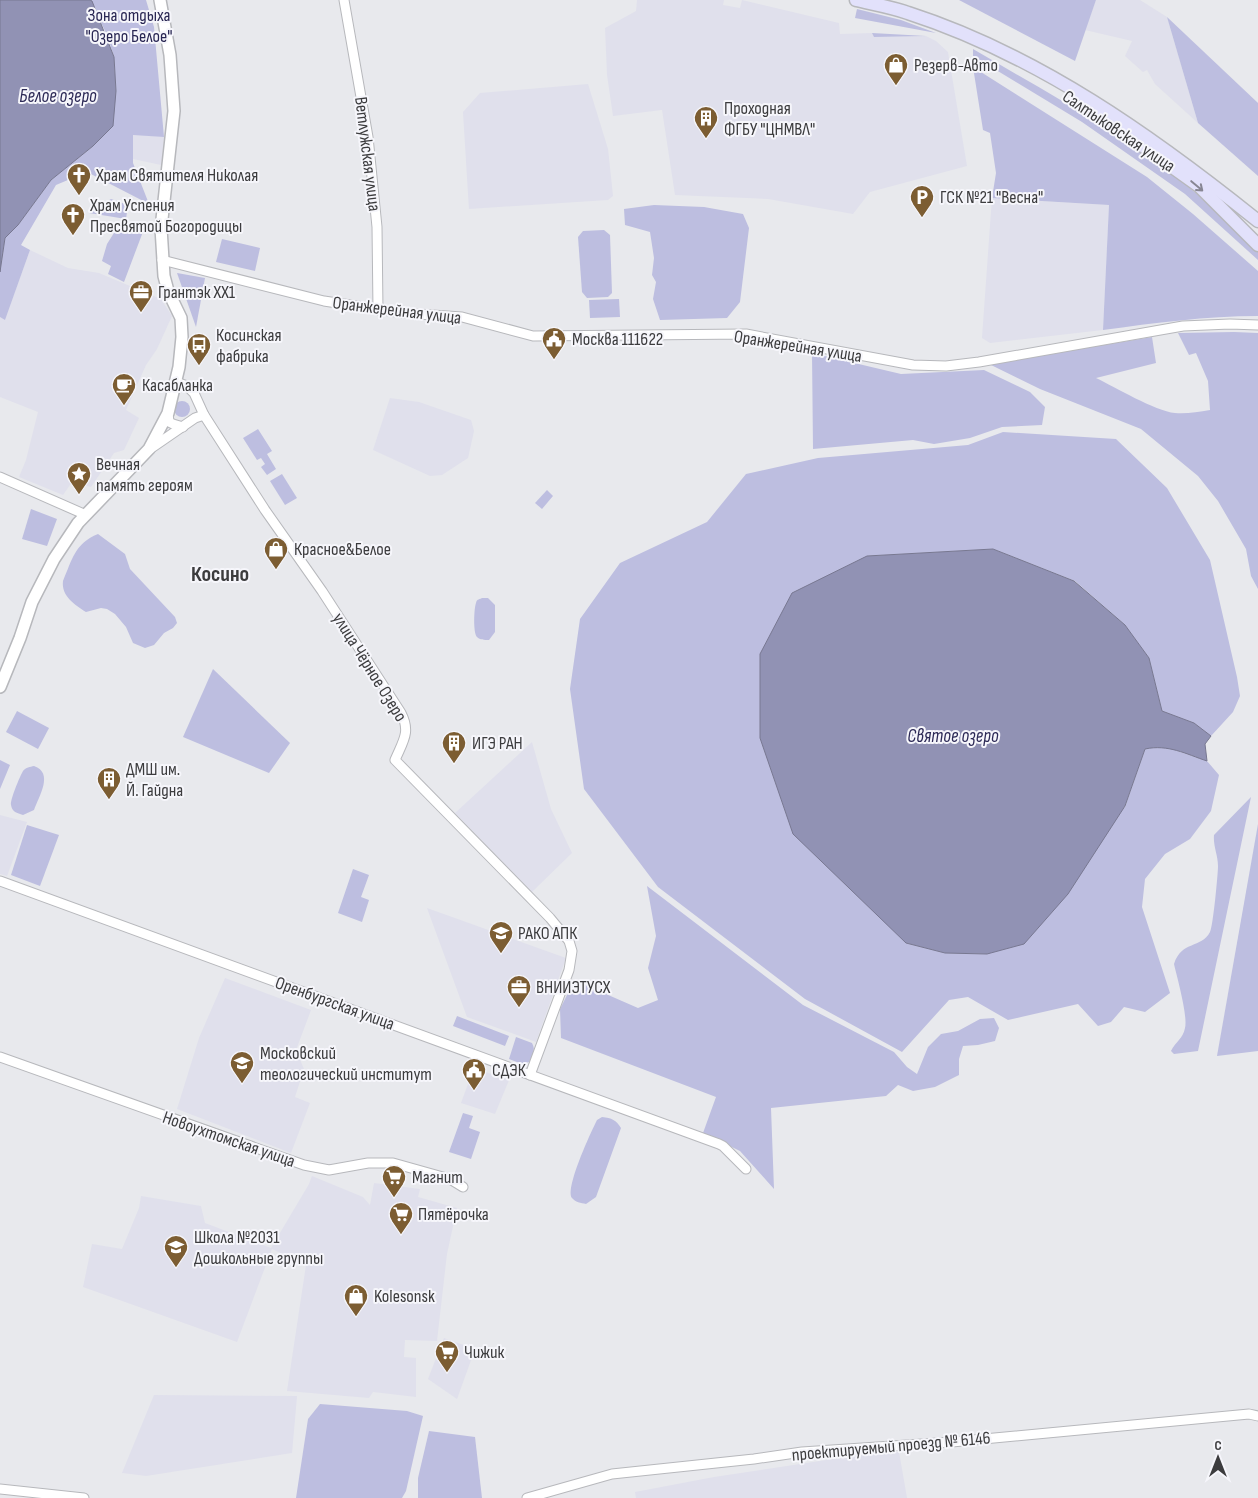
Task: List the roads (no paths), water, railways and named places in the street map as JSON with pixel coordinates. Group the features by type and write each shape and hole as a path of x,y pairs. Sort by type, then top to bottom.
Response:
{"main road":[{"name":"Салтыковская улица","path":"856,0 907,12 966,35 1018,59 1107,109 1197,172 1258,221"},
{"name":"Салтыковская улица","path":"966,35 1101,116 1184,175 1199,186 1258,245"}],"street":[{"path":"149,449 168,413 182,353 180,318 165,284 162,260 161,228 174,111 170,55 160,0"},
{"name":"Ветлужская улица","path":"344,0 368,137 377,227 378,310"},
{"name":"Оранжерейная улица","path":"162,260 324,301 403,313 462,317 534,336 746,334 913,365 938,366 979,362 1183,326 1258,325"},
{"name":"улица Чёрное Озеро","path":"176,382 187,386 194,393 204,415 265,510 322,591 400,712 406,723 407,731 395,760 550,918 569,941 572,951 569,970 530,1075"},
{"path":"168,413 169,422 183,427"},
{"path":"0,687 32,602 54,559 86,515 149,449 195,418 204,415"},
{"path":"0,478 86,515"},
{"name":"Оренбургская улица","path":"0,881 723,1146 746,1169"},
{"name":"Новоухтомская улица","path":"0,1057 304,1165 329,1170 368,1163 393,1163 450,1179 463,1187"},
{"name":"проектируемый проезд № 6146","path":"528,1498 612,1474 802,1452 952,1442 1249,1414 1258,1416"},
{"path":"0,1489 84,1498"}],"water":[{"name":"Белое озеро","path":"0,0 92,1 114,57 116,91 113,126 93,146 51,180 18,225 5,238 0,272"},
{"name":"Святое озеро","path":"993,549 1074,581 1125,625 1149,658 1162,711 1194,723 1211,736 1205,744 1207,761 1169,749 1145,749 1125,806 1068,894 1024,944 987,954 945,953 906,943 793,834 760,738 760,654 792,593 867,556"}],"place":[{"name":"Резерв-Авто","path":"896,86"},
{"name":"Проходная ФГБУ \"ЦНМВЛ\"","path":"706,139"},
{"name":"Храм Святителя Николая","path":"79,196"},
{"name":"ГСК №21 \"Весна\"","path":"922,218"},
{"name":"Храм Успения Пресвятой Богородицы","path":"73,236"},
{"name":"Грантэк ХХ1","path":"141,313"},
{"name":"Москва 111622","path":"554,360"},
{"name":"Косинская фабрика","path":"199,366"},
{"name":"Касабланка","path":"124,406"},
{"name":"Вечная память героям","path":"79,495"},
{"name":"Красное&Белое","path":"276,570"},
{"name":"ИГЭ РАН","path":"454,764"},
{"name":"ДМШ им. Й. Гайдна","path":"109,800"},
{"name":"РАКО АПК","path":"501,954"},
{"name":"ВНИИЭТУСХ","path":"519,1008"},
{"name":"Московский теологический институт","path":"242,1084"},
{"name":"СДЭК","path":"474,1091"},
{"name":"Магнит","path":"394,1198"},
{"name":"Пятёрочка","path":"401,1235"},
{"name":"Школа №2031 Дошкольные группы","path":"176,1268"},
{"name":"Kolesonsk","path":"356,1317"},
{"name":"Чижик","path":"447,1373"}],"district":[{"name":"Косино","path":"220,573"}],"park label":[{"name":"Зона отдыха \"Озеро Белое\"","path":"129,25"}]}
